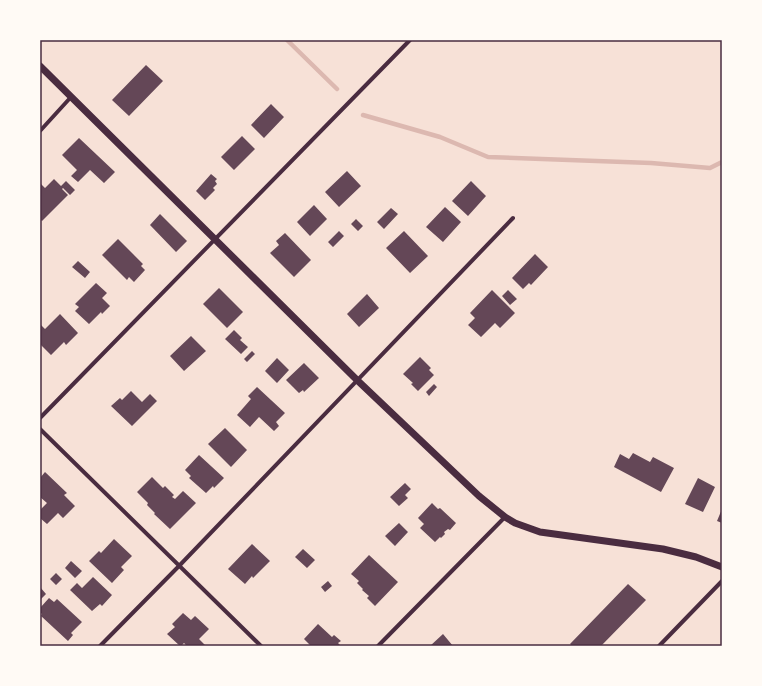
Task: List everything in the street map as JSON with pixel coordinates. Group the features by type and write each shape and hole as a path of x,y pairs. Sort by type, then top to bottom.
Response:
{"street":[{"path":"40,418 410,40"},
{"path":"40,66 357,380 479,496 505,517 515,523 540,532 663,549 696,557 722,567"},
{"path":"40,131 71,97"},
{"path":"100,646 179,566 513,218"},
{"path":"40,429 261,646"},
{"path":"378,646 505,517"},
{"path":"659,646 722,581"}],"building":[{"path":"146,65 163,81 129,116 112,100"},
{"path":"271,104 284,117 264,138 251,125"},
{"path":"242,136 255,149 234,170 221,157"},
{"path":"79,138 115,172 104,183 90,170 78,182 71,176 77,170 62,155"},
{"path":"347,171 361,186 339,207 325,192"},
{"path":"211,174 217,179 215,181 217,184 213,188 215,190 205,200 196,191"},
{"path":"54,179 61,186 66,181 75,190 70,195 63,188 62,189 68,195 42,221 40,219 40,183 45,188"},
{"path":"471,181 486,196 468,216 452,201"},
{"path":"314,205 327,219 310,236 297,222"},
{"path":"445,207 461,222 443,242 426,227"},
{"path":"391,208 398,214 384,229 377,222"},
{"path":"160,214 187,241 176,252 150,225"},
{"path":"356,219 363,226 358,231 351,224"},
{"path":"339,231 344,236 333,247 328,242"},
{"path":"404,231 428,256 410,273 386,248"},
{"path":"285,233 311,260 294,277 270,253 279,245 276,241"},
{"path":"118,239 143,264 141,266 145,270 134,282 129,277 127,280 102,255"},
{"path":"535,254 548,267 531,285 529,283 523,289 512,278"},
{"path":"78,261 90,272 85,278 72,267"},
{"path":"96,283 107,293 102,298 110,306 102,314 101,312 89,324 75,311 79,307 75,304"},
{"path":"219,288 243,312 227,328 203,304"},
{"path":"492,290 515,313 500,328 495,323 481,337 468,325 475,318 470,313"},
{"path":"508,290 517,299 510,305 502,296"},
{"path":"367,294 379,308 359,327 347,314"},
{"path":"60,314 78,333 66,345 64,342 51,355 40,344 40,324 45,329"},
{"path":"234,330 242,338 240,340 248,347 241,354 225,339"},
{"path":"191,336 206,351 184,371 170,356"},
{"path":"252,351 255,354 247,362 244,359"},
{"path":"420,357 431,368 429,370 434,375 418,391 411,384 413,383 403,374"},
{"path":"277,358 289,370 277,383 265,371"},
{"path":"304,363 319,378 304,392 303,390 299,393 286,380"},
{"path":"434,384 437,387 429,396 426,392"},
{"path":"257,387 285,413 276,422 279,426 274,431 259,417 250,427 237,415 251,399 248,396"},
{"path":"131,391 142,402 150,394 157,401 132,426 111,406 120,398 122,400"},
{"path":"225,428 247,450 231,467 208,444"},
{"path":"633,453 650,462 653,457 674,468 661,492 614,467 620,454 629,459"},
{"path":"199,455 224,478 214,488 213,486 206,493 189,478 191,476 185,470"},
{"path":"45,472 67,493 64,495 75,506 63,518 58,513 47,524 40,518 40,510 47,503 40,497 40,478"},
{"path":"152,477 163,488 165,486 174,495 172,497 175,499 183,491 196,503 170,529 154,514 155,513 147,505 148,503 137,492"},
{"path":"698,478 715,487 703,512 685,504"},
{"path":"405,483 411,489 405,495 408,498 399,506 390,497"},
{"path":"432,503 438,509 440,508 456,523 450,530 448,529 444,532 445,534 435,542 420,528 424,524 418,518"},
{"path":"722,509 722,523 717,521"},
{"path":"399,523 408,532 395,546 385,536"},
{"path":"114,539 132,556 121,567 124,570 112,583 89,561 99,551 101,553"},
{"path":"252,544 270,561 245,584 228,569"},
{"path":"303,549 315,560 307,568 295,557"},
{"path":"369,555 398,582 375,606 367,598 369,596 357,583 359,581 351,574"},
{"path":"71,561 82,571 75,578 65,568"},
{"path":"56,573 62,579 56,585 50,579"},
{"path":"93,577 112,595 102,606 100,604 92,611 70,590 77,583 82,588"},
{"path":"328,581 332,586 325,592 321,587"},
{"path":"628,584 646,600 601,646 572,646 570,644"},
{"path":"40,587 46,594 40,600"},
{"path":"49,598 54,602 57,599 82,622 71,633 73,635 68,641 41,616 42,614 40,612 40,608"},
{"path":"183,613 191,620 195,616 209,629 199,639 206,646 187,646 184,643 180,646 167,634 175,627 172,624"},
{"path":"318,624 332,637 334,635 341,641 338,643 341,646 311,646 304,639"},
{"path":"443,634 453,646 430,646"}],"waterway":[{"path":"287,40 337,89"},
{"path":"363,115 440,137 488,157 651,163 710,168 722,162"}]}
